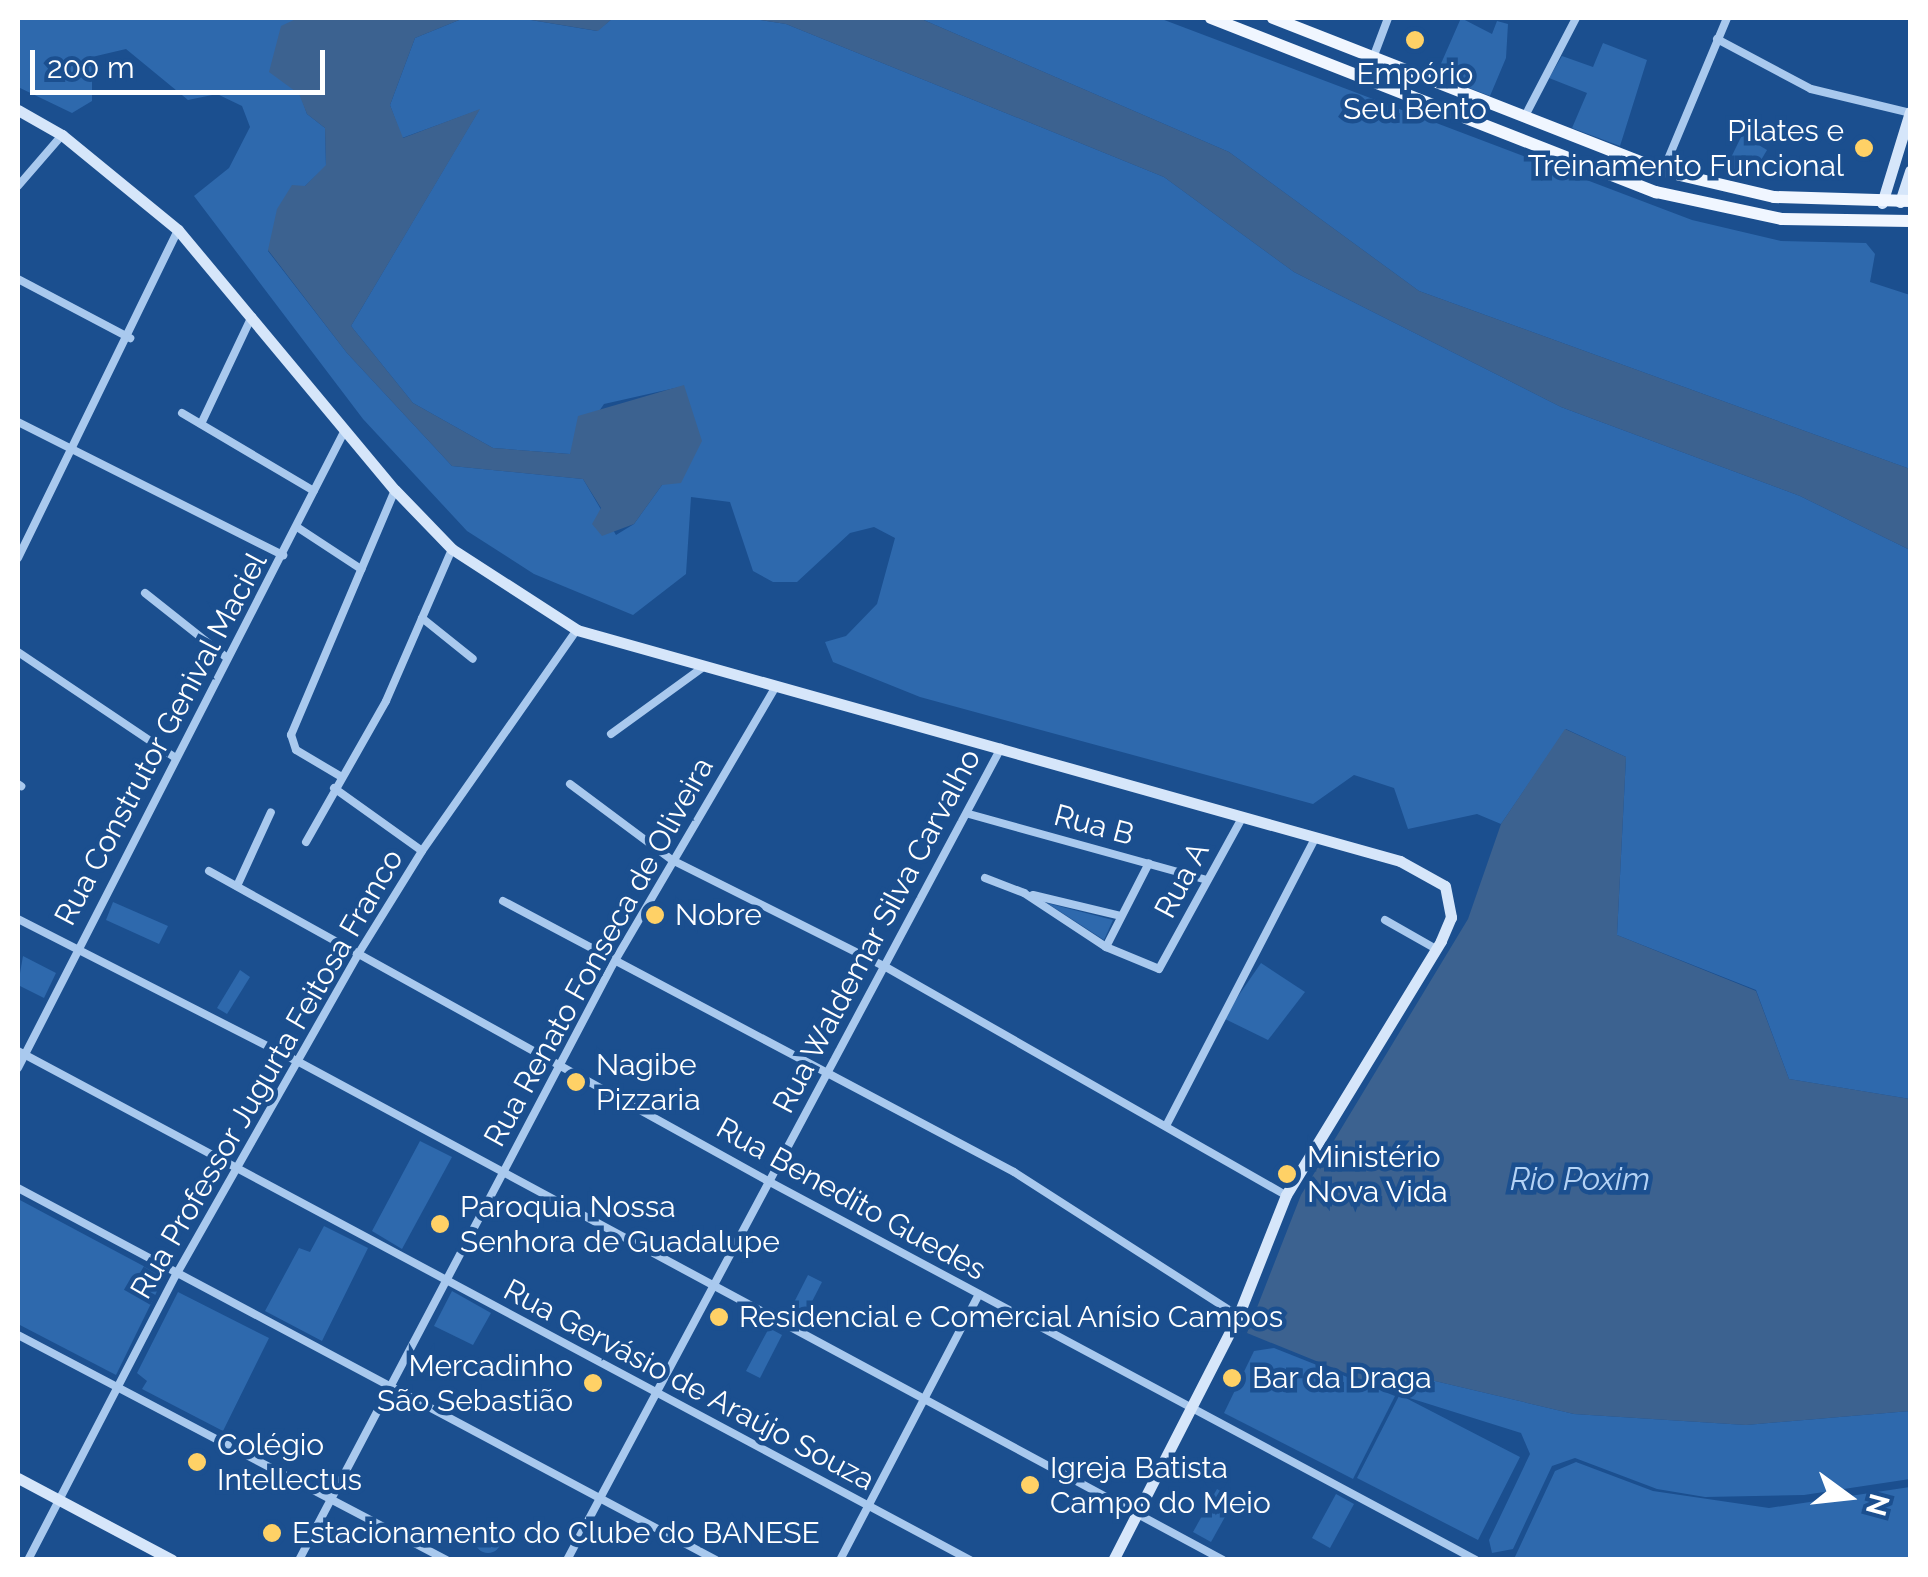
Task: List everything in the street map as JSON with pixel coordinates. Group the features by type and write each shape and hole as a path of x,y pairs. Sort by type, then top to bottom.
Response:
{"main road":[{"path":"1211,18 1656,192 1782,219 1910,221"},
{"path":"1273,18 1663,171 1774,197 1905,201"}],"street":[{"path":"1372,58 1388,18"},
{"path":"1524,118 1576,18"},
{"path":"1663,171 1727,18"},
{"path":"1718,39 1811,89 1910,113 1882,203"},
{"path":"18,110 62,135 178,230 395,490 452,549 577,630 1315,838 1426,872 1444,886 1452,904 1436,948 1286,1195 1238,1316 1112,1560"},
{"path":"18,186 62,135"},
{"path":"1896,159 1910,161"},
{"path":"1905,201 1910,171"},
{"path":"18,558 130,338 178,230"},
{"path":"18,279 130,338"},
{"path":"201,424 252,316"},
{"path":"182,412 314,491"},
{"path":"18,422 72,454 283,555"},
{"name":"Rua Construtor Genival Maciel","path":"18,1068 21,1053 345,430"},
{"path":"340,776 296,750 294,724 395,490"},
{"path":"296,527 361,569"},
{"path":"306,842 386,700 452,549"},
{"path":"145,593 227,658"},
{"path":"422,618 473,658"},
{"name":"Rua Professor Jugurta Feitosa Franco","path":"28,1560 176,1276 357,956 422,851 577,630"},
{"path":"18,652 176,758"},
{"path":"611,734 702,668"},
{"name":"Rua Renato Fonseca de Oliveira","path":"299,1560 613,964 775,688"},
{"name":"Rua Waldemar Silva Carvalho","path":"568,1560 1001,748"},
{"path":"570,784 672,860 884,966 1286,1195"},
{"path":"334,788 422,851"},
{"path":"236,886 272,812"},
{"name":"Rua B","path":"969,814 1208,880"},
{"name":"Rua A","path":"1106,947 1152,970 1162,964 1242,818"},
{"path":"1166,1124 1315,838"},
{"path":"1024,893 1106,947 1149,863"},
{"name":"Rua Benedito Guedes","path":"209,871 768,1181 1476,1560"},
{"path":"985,878 1024,893 1121,916"},
{"path":"503,902 613,964 1014,1172 1238,1316"},
{"path":"18,920 297,1061 712,1290 1223,1560"},
{"path":"1386,920 1436,948"},
{"name":"Rua Gervásio de Araújo Souza","path":"21,1053 970,1560"},
{"path":"18,1188 176,1276 716,1560"},
{"path":"840,1560 979,1294"},
{"path":"18,1334 116,1389 448,1560"},
{"path":"18,1478 172,1560"}],"shaded area":[{"path":"18,18 298,18 300,94 307,114 325,128 326,166 305,186 268,251 347,353 452,466 583,479 616,535 634,524 662,485 684,386 604,404 570,454 493,448 413,403 351,326 479,110 402,138 390,105 415,38 464,18 519,18 597,31 613,18 747,18 786,24 1164,177 1294,272 1561,407 1800,496 1910,550 1910,1099 1789,1079 1756,990 1617,935 1626,757 1566,729 1501,824 1477,814 1408,829 1394,788 1354,775 1313,804 920,697 833,662 825,642 846,636 877,604 895,538 874,527 850,533 797,582 773,582 753,571 730,502 691,497 686,574 633,615 534,574 467,531 363,419 194,196 229,168 250,127 242,106 217,94 188,100 126,49 92,57 92,101 72,113 18,87"},
{"path":"919,18 1159,18 1692,220 1781,241 1866,243 1875,254 1870,282 1910,295 1910,469 1419,291 1229,152"},
{"path":"1461,18 1492,34 1497,21 1508,24 1506,58 1490,96 1436,75"},
{"path":"1603,43 1647,60 1620,146 1572,128 1587,93 1549,78 1562,56 1593,67"},
{"path":"1742,135 1767,150 1751,177 1724,172"},
{"path":"113,902 168,926 159,944 106,920"},
{"path":"1047,903 1113,920 1104,940"},
{"path":"23,956 56,973 44,998 18,985"},
{"path":"1261,963 1305,992 1268,1040 1223,1018"},
{"path":"240,970 250,977 227,1014 217,1008"},
{"path":"420,1141 452,1157 402,1249 372,1231"},
{"path":"18,1199 164,1277 116,1375 18,1324"},
{"path":"324,1226 368,1248 322,1341 265,1311 299,1248 310,1252"},
{"path":"808,1275 822,1282 800,1325 786,1318"},
{"path":"452,1291 491,1313 473,1345 434,1326"},
{"path":"178,1292 269,1338 223,1431 142,1389 147,1381 137,1373"},
{"path":"769,1328 782,1335 760,1378 746,1371"},
{"path":"1274,1348 1395,1396 1353,1479 1224,1413 1254,1351"},
{"path":"1418,1377 1574,1414 1746,1425 1910,1411 1910,1479 1804,1495 1705,1497 1657,1489 1575,1458 1552,1466 1513,1549 1492,1553 1489,1540 1530,1454 1521,1433 1400,1395 1520,1457 1478,1540 1357,1478 1400,1394 1385,1389"},
{"path":"1576,1462 1653,1491 1769,1508 1910,1487 1910,1559 1514,1559 1555,1471"},
{"path":"1217,1489 1235,1499 1211,1542 1193,1532"},
{"path":"1336,1494 1354,1504 1330,1548 1312,1538"},
{"path":"488,1527 497,1531 501,1540 497,1549 488,1553 479,1549 475,1540 479,1531"}],"water":[{"path":"298,18 464,18 415,38 390,105 403,138 480,109 351,326 413,403 493,448 570,454 578,416 684,385 702,441 681,483 662,485 634,524 602,536 592,524 601,508 583,479 452,466 347,353 268,250 277,209 292,185 305,186 326,165 325,128 307,114 299,94 269,72 281,26"},
{"path":"519,18 613,18 598,31"},
{"path":"747,18 919,18 1229,152 1419,291 1910,469 1910,550 1800,496 1561,407 1294,272 1164,177 786,24"},
{"name":"Rio Poxim","path":"1565,729 1626,757 1617,935 1756,991 1789,1079 1910,1099 1910,1411 1746,1425 1574,1414 1418,1377 1385,1389 1247,1333 1301,1195 1468,919 1501,824"}],"place":[{"name":"Empório Seu Bento","path":"1415,40"},
{"name":"Pilates e Treinamento Funcional","path":"1864,148"},
{"name":"Nobre","path":"655,915"},
{"name":"Nagibe Pizzaria","path":"576,1082"},
{"name":"Ministério Nova Vida","path":"1287,1174"},
{"name":"Paroquia Nossa Senhora de Guadalupe","path":"440,1224"},
{"name":"Residencial e Comercial Anísio Campos","path":"719,1317"},
{"name":"Bar da Draga","path":"1232,1378"},
{"name":"Mercadinho São Sebastião","path":"593,1383"},
{"name":"Colégio Intellectus","path":"197,1462"},
{"name":"Igreja Batista Campo do Meio","path":"1030,1485"},
{"name":"Estacionamento do Clube do BANESE","path":"272,1533"}]}
